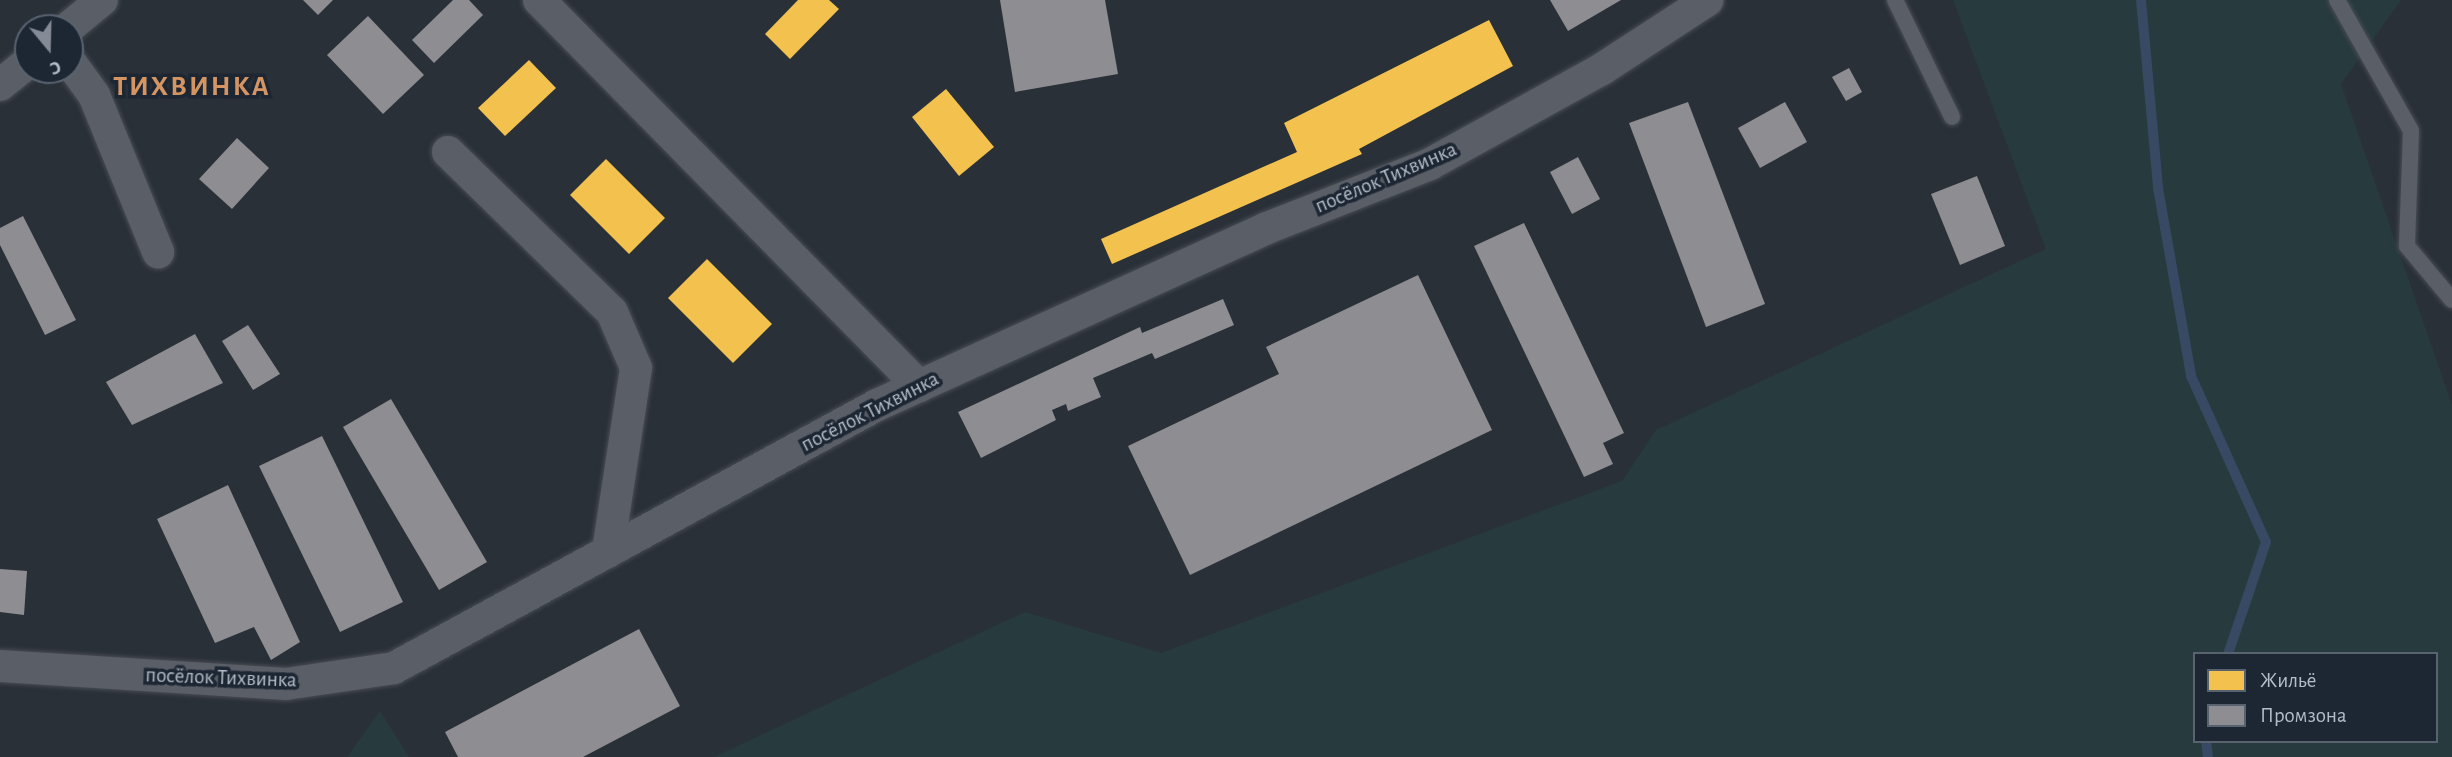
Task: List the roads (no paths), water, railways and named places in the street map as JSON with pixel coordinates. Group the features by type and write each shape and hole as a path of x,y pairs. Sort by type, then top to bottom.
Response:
{"street":[{"path":"84,15 102,0"},
{"path":"539,0 919,386"},
{"name":"посёлок Тихвинка","path":"0,666 286,684 394,668 919,386 1267,228 1430,163 1602,69 1707,0"},
{"path":"0,85 14,74"},
{"path":"84,81 94,95 158,252"},
{"path":"448,152 612,312 636,368 608,552"}],"lane":[{"path":"1895,0 1952,117"},
{"path":"2337,0 2411,131 2407,246 2452,300"}],"waterway":[{"path":"2141,0 2158,188 2191,376 2266,542 2229,652"},
{"path":"2206,743 2208,757"}],"district":[{"name":"ТИХВИНКА","path":"192,87"}]}
